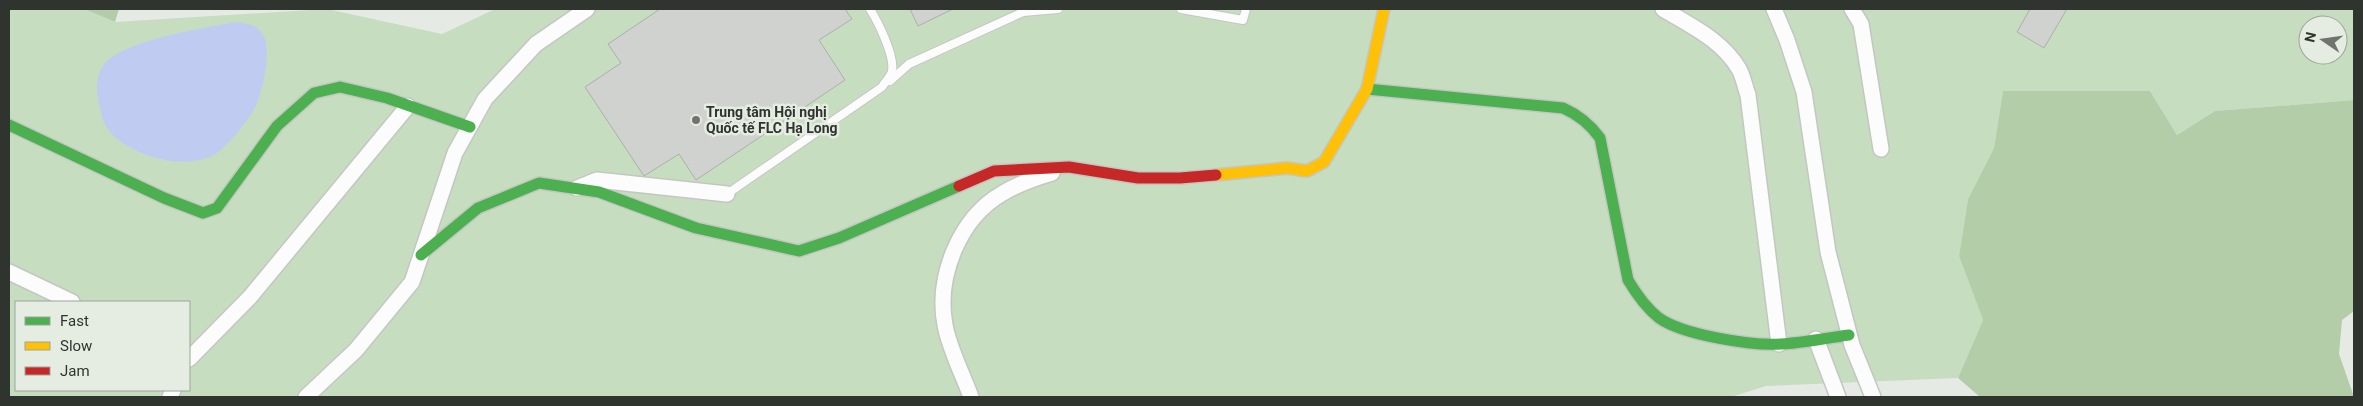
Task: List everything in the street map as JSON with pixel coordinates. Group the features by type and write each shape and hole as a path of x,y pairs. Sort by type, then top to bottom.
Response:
{"street":[{"path":"306,397 356,350 412,282 456,153 485,98 536,44 587,9"},
{"path":"421,255 478,208 539,183 599,192 696,228 799,251 839,238 994,171 1069,167 1138,178 1180,178 1287,168 1307,171 1324,162 1367,89 1384,9"},
{"path":"1663,9 1711,38 1727,53 1740,70 1748,95 1779,344"},
{"path":"1774,9 1787,40 1804,92 1828,252 1849,335 1873,397"},
{"path":"1852,9 1861,24 1881,148"},
{"path":"9,125 164,198 204,213 217,208 277,126 314,93 340,88 408,106 470,127"},
{"path":"1367,89 1563,108 1578,114 1591,124 1600,138 1628,280 1637,298 1649,311 1669,324 1691,333 1779,344 1849,335"},
{"path":"190,357 250,297 408,106"},
{"path":"971,397 945,327 942,299 948,268 961,237 980,210 1001,194 1024,182 1069,167"},
{"path":"577,188 597,180 728,194"},
{"path":"9,272 70,301"},
{"path":"1816,339 1838,397"}],"lane":[{"path":"870,9 877,20 893,62 892,73 882,87"},
{"path":"728,194 882,87 909,64 1023,12 1058,9"},
{"path":"1180,9 1243,20 1246,9"}],"green space":[{"path":"9,9 84,9 115,22 327,9 442,34 495,9 2354,9 2354,100 2215,111 2177,135 2150,91 2003,91 1994,148 1968,199 1959,256 1983,320 1958,378 1766,386 1731,397 9,397"},
{"path":"84,9 119,9 115,22"},
{"path":"2003,91 2150,91 2177,135 2215,111 2354,100 2354,311 2342,320 2339,354 2354,397 1980,397 1958,378 1983,320 1959,256 1968,199 1994,148"}],"water":[{"path":"235,22 253,26 262,33 267,48 267,57 257,103 237,133 223,148 205,159 176,162 156,158 137,151 111,133 102,117 97,89 98,75 105,63 115,55 130,48 166,36"}],"building":[{"name":"Trung tâm Hội nghị Quốc tế FLC Hạ Long","path":"660,9 845,9 852,19 819,40 845,80 696,180 679,154 644,176 585,87 621,63 608,44"},
{"path":"910,9 953,9 918,26"},
{"path":"2030,9 2067,9 2044,48 2017,32"}],"traffic: fast":[{"path":"9,125 164,198 203,213 217,208 277,126 314,93 340,87 387,98 470,127"},
{"path":"1367,89 1563,108 1569,111 1584,120 1600,138 1628,280 1642,301 1659,318 1684,330 1718,338 1753,343 1807,342 1849,335"},
{"path":"421,255 478,208 539,183 599,192 696,228 799,251 839,238 959,186"}],"traffic: slow":[{"path":"1216,175 1287,168 1307,171 1324,162 1367,89 1384,9"}],"traffic: jam":[{"path":"959,186 994,171 1069,167 1138,178 1180,178 1216,175"}],"place":[{"name":"Trung tâm Hội nghị Quốc tế FLC Hạ Long","path":"696,120"}]}
